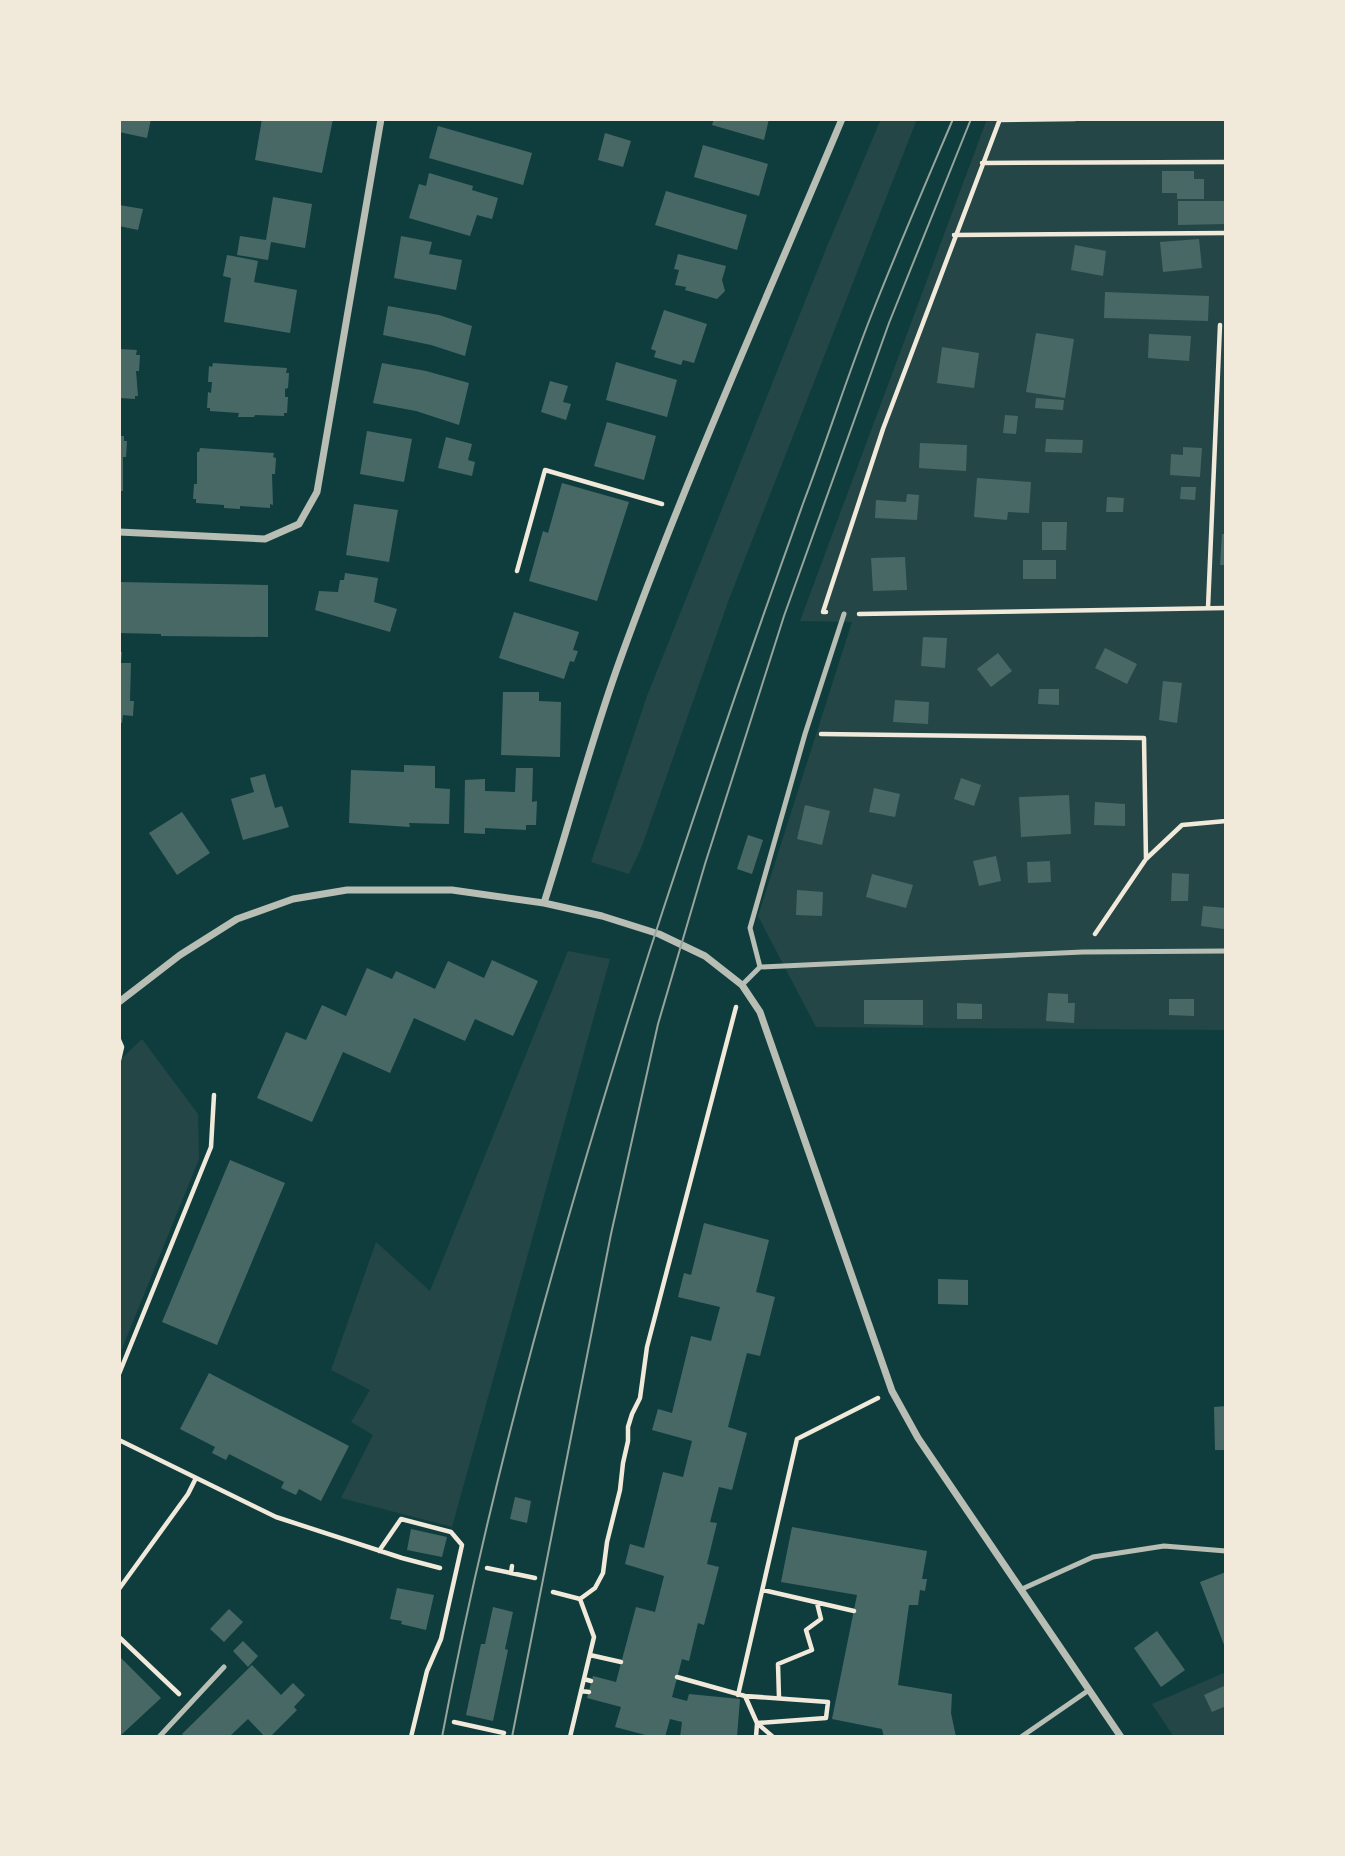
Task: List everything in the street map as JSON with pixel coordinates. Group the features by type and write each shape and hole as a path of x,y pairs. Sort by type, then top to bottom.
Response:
{"street":[{"path":"119,532 265,539 299,524 317,492 381,119"},
{"path":"544,903 615,673 679,509 842,119"},
{"path":"119,1002 180,955 237,919 293,899 347,890 452,890 544,903 602,916 659,934 705,956 742,985 760,1012 892,1391 918,1438 1121,1737"}],"lane":[{"path":"760,967 750,928 805,734 844,614"},
{"path":"742,985 760,967 1083,952 1226,951"},
{"path":"1022,1589 1093,1557 1164,1546 1226,1551"},
{"path":"159,1737 224,1667"},
{"path":"1021,1737 1089,1690"}],"path":[{"path":"1075,119 1000,120 954,235 883,429 823,612 844,614 1226,608"},
{"path":"982,163 1226,162"},
{"path":"954,235 1226,233"},
{"path":"1208,608 1220,325"},
{"path":"1217,411 1226,412"},
{"path":"517,571 545,470 679,509"},
{"path":"805,734 1144,738 1146,859"},
{"path":"1083,952 1146,859 1182,824 1226,821"},
{"path":"580,1599 595,1588 603,1573 607,1542 620,1490 628,1427 640,1398 647,1347 742,985"},
{"path":"119,1040 122,1047 119,1060"},
{"path":"119,1374 211,1147 214,1095"},
{"path":"738,1695 797,1439 892,1391"},
{"path":"119,1440 276,1517 440,1568"},
{"path":"119,1589 197,1478"},
{"path":"379,1551 401,1520 452,1532 461,1545 441,1639 427,1671 411,1737"},
{"path":"511,1573 512,1566"},
{"path":"487,1568 535,1578"},
{"path":"763,1591 854,1611"},
{"path":"554,1592 580,1599"},
{"path":"570,1737 594,1637 580,1599"},
{"path":"779,1698 778,1664 812,1650 806,1630 821,1619 817,1603"},
{"path":"119,1637 168,1684"},
{"path":"590,1654 621,1662"},
{"path":"677,1677 738,1695 828,1702 826,1718 757,1723"},
{"path":"584,1679 592,1681"},
{"path":"581,1691 589,1692"},
{"path":"745,1696 757,1723 773,1737"},
{"path":"454,1722 504,1733"},
{"path":"756,1737 757,1723"}],"shaded area":[{"path":"881,119 917,119 728,602 642,846 629,874 591,862 647,696 828,244"},
{"path":"987,119 1226,119 1226,1030 816,1027 758,916 852,622 800,621"},
{"path":"568,951 610,959 452,1527 341,1498 373,1435 351,1422 370,1390 331,1370 376,1242 430,1291"},
{"path":"142,1039 198,1114 199,1159 119,1356 119,1061"},
{"path":"1226,1672 1226,1737 1174,1737 1152,1704"}],"building":[{"path":"119,119 151,119 147,138 119,132"},
{"path":"262,119 333,119 322,173 255,160"},
{"path":"714,119 769,119 764,140 712,125"},
{"path":"438,126 532,153 523,185 429,158"},
{"path":"605,133 631,141 623,167 598,160"},
{"path":"703,145 768,164 759,196 694,177"},
{"path":"1162,171 1194,171 1194,179 1204,179 1204,199 1177,199 1177,193 1162,193"},
{"path":"429,173 473,186 472,190 498,198 492,219 477,215 470,236 409,218 419,184 426,186"},
{"path":"666,191 747,215 737,250 655,225"},
{"path":"273,197 312,204 305,248 271,242 268,260 237,255 240,236 266,240"},
{"path":"1178,201 1226,201 1226,224 1178,225"},
{"path":"119,205 143,209 138,230 119,226"},
{"path":"401,236 432,242 429,254 462,260 456,290 394,278"},
{"path":"1199,239 1202,268 1163,272 1160,242"},
{"path":"1075,245 1106,251 1103,276 1071,270"},
{"path":"678,254 726,266 722,280 725,291 717,299 675,285 679,270 674,269"},
{"path":"227,255 258,261 254,282 297,290 290,333 224,322 231,278 223,276"},
{"path":"1105,292 1209,296 1208,321 1104,318"},
{"path":"388,306 439,315 472,326 465,356 431,345 383,335"},
{"path":"664,310 707,324 694,363 683,360 681,365 654,357 656,351 651,349"},
{"path":"1036,333 1074,339 1065,398 1026,392"},
{"path":"1149,334 1191,336 1189,361 1148,358"},
{"path":"942,347 979,353 974,388 937,383"},
{"path":"119,349 137,350 136,355 140,355 139,371 136,371 138,396 135,396 135,399 119,398"},
{"path":"616,362 677,380 667,417 606,400"},
{"path":"213,363 287,368 287,413 284,413 284,416 238,417 239,413 210,411 210,408 207,408 212,382 208,382 209,366 212,367"},
{"path":"382,363 469,383 459,425 416,411 373,403"},
{"path":"550,381 568,386 563,402 571,404 566,420 541,412"},
{"path":"1036,398 1064,400 1063,410 1035,408"},
{"path":"1005,415 1018,416 1016,434 1003,433"},
{"path":"607,422 656,436 644,480 594,466"},
{"path":"367,431 412,439 404,482 360,474"},
{"path":"119,436 124,436 124,441 127,441 126,457 123,457 123,491 119,491"},
{"path":"446,437 472,444 468,460 475,462 472,476 438,468"},
{"path":"1046,439 1083,440 1082,453 1045,452"},
{"path":"920,443 967,445 966,471 919,468"},
{"path":"1183,447 1202,448 1200,477 1170,475 1171,454 1183,455"},
{"path":"200,448 274,453 273,505 270,504 270,508 240,506 240,509 196,503 196,499 193,499 194,484 197,484 197,452"},
{"path":"977,478 1031,482 1029,513 1008,512 1007,520 974,517"},
{"path":"562,483 629,502 597,601 529,581 543,531 548,533"},
{"path":"1181,487 1196,487 1195,500 1180,499"},
{"path":"907,494 919,495 917,520 875,518 876,500 906,502"},
{"path":"1107,497 1124,498 1123,512 1106,512"},
{"path":"354,504 398,510 389,562 346,555"},
{"path":"1042,522 1067,522 1066,550 1042,550"},
{"path":"1222,534 1226,534 1226,565 1220,565"},
{"path":"905,557 907,590 873,591 871,558"},
{"path":"1023,560 1056,560 1056,579 1023,579"},
{"path":"345,573 378,578 374,602 397,609 390,632 315,610 319,591 338,592 340,580 344,580"},
{"path":"119,582 268,585 268,637 119,633"},
{"path":"514,612 579,632 573,650 578,651 574,662 570,661 564,679 499,658"},
{"path":"923,637 947,638 945,668 921,666"},
{"path":"1105,648 1137,664 1127,684 1095,668"},
{"path":"119,652 122,652 121,663 131,663 130,701 134,701 133,716 123,715 122,723 119,723"},
{"path":"998,653 1012,671 991,687 977,669"},
{"path":"1163,681 1182,683 1177,723 1159,720"},
{"path":"1039,689 1059,689 1059,705 1038,704"},
{"path":"503,692 539,692 539,701 561,702 560,757 501,755"},
{"path":"895,700 929,702 928,724 893,722"},
{"path":"404,765 435,766 435,788 450,789 449,824 409,823 410,827 349,823 351,770 404,772"},
{"path":"516,768 533,768 532,802 537,801 536,825 526,825 526,830 485,828 485,834 464,833 465,780 485,779 485,791 515,792"},
{"path":"265,774 275,808 282,806 289,827 243,840 231,799 254,792 250,778"},
{"path":"961,778 981,785 974,806 954,799"},
{"path":"874,788 900,794 895,817 869,812"},
{"path":"1069,795 1071,834 1021,837 1019,797"},
{"path":"1095,802 1125,804 1125,826 1094,825"},
{"path":"805,805 830,811 822,845 797,839"},
{"path":"182,812 210,853 177,875 149,833"},
{"path":"748,835 763,840 752,874 737,869"},
{"path":"996,856 1001,881 979,886 973,861"},
{"path":"1050,861 1051,882 1028,883 1027,862"},
{"path":"1172,873 1189,874 1188,901 1171,901"},
{"path":"872,874 913,885 906,908 866,897"},
{"path":"797,890 823,892 822,916 796,915"},
{"path":"1203,906 1226,908 1224,929 1201,926"},
{"path":"492,960 538,981 513,1036 475,1019 465,1041 414,1018 390,1073 343,1052 312,1122 257,1098 286,1032 306,1040 322,1005 346,1016 367,968 392,979 396,971 435,989 448,961 484,978"},
{"path":"1048,993 1068,994 1068,1003 1075,1003 1074,1023 1046,1021"},
{"path":"1169,999 1194,999 1194,1016 1169,1015"},
{"path":"864,1000 923,1000 923,1025 864,1024"},
{"path":"957,1003 982,1004 982,1019 957,1019"},
{"path":"230,1160 285,1183 217,1345 162,1322"},
{"path":"704,1223 769,1240 756,1292 775,1297 760,1356 747,1353 728,1427 747,1433 732,1490 719,1487 710,1522 717,1523 707,1564 719,1567 704,1625 698,1623 689,1661 682,1659 672,1697 687,1701 689,1694 740,1699 737,1737 680,1737 682,1722 670,1719 665,1737 653,1737 615,1727 621,1707 587,1698 593,1676 616,1682 636,1607 655,1612 664,1576 625,1564 630,1544 644,1548 663,1472 683,1477 692,1441 652,1430 658,1409 672,1413 691,1336 711,1341 720,1307 678,1297 684,1273 691,1275"},
{"path":"938,1279 968,1280 968,1305 938,1304"},
{"path":"209,1373 349,1446 321,1501 299,1489 296,1495 281,1488 284,1482 229,1454 226,1460 212,1453 215,1447 180,1429"},
{"path":"1226,1406 1226,1450 1215,1450 1214,1407"},
{"path":"515,1497 531,1501 527,1523 510,1519"},
{"path":"792,1527 927,1551 922,1579 927,1579 925,1591 920,1590 918,1605 909,1605 898,1685 952,1694 951,1713 956,1737 884,1737 882,1729 832,1719 857,1595 781,1582"},
{"path":"411,1529 447,1537 442,1557 407,1550"},
{"path":"1226,1572 1226,1650 1200,1582"},
{"path":"397,1588 434,1595 426,1630 390,1619"},
{"path":"493,1607 513,1612 493,1721 466,1715 481,1644 485,1644"},
{"path":"229,1609 243,1622 224,1642 210,1629"},
{"path":"1157,1631 1185,1670 1161,1687 1134,1648"},
{"path":"243,1641 258,1656 248,1667 233,1651"},
{"path":"119,1656 161,1698 119,1737"},
{"path":"252,1665 281,1695 293,1683 305,1695 294,1707 297,1710 270,1737 265,1737 248,1719 229,1737 186,1737 182,1734"},
{"path":"1224,1686 1226,1706 1212,1712 1204,1695"}],"tram line":[{"path":"442,1737 508,1440 589,1147 649,953 744,670 854,362 953,119"},
{"path":"512,1737 611,1234 658,1024 705,864 784,616 889,323 971,119"}]}
